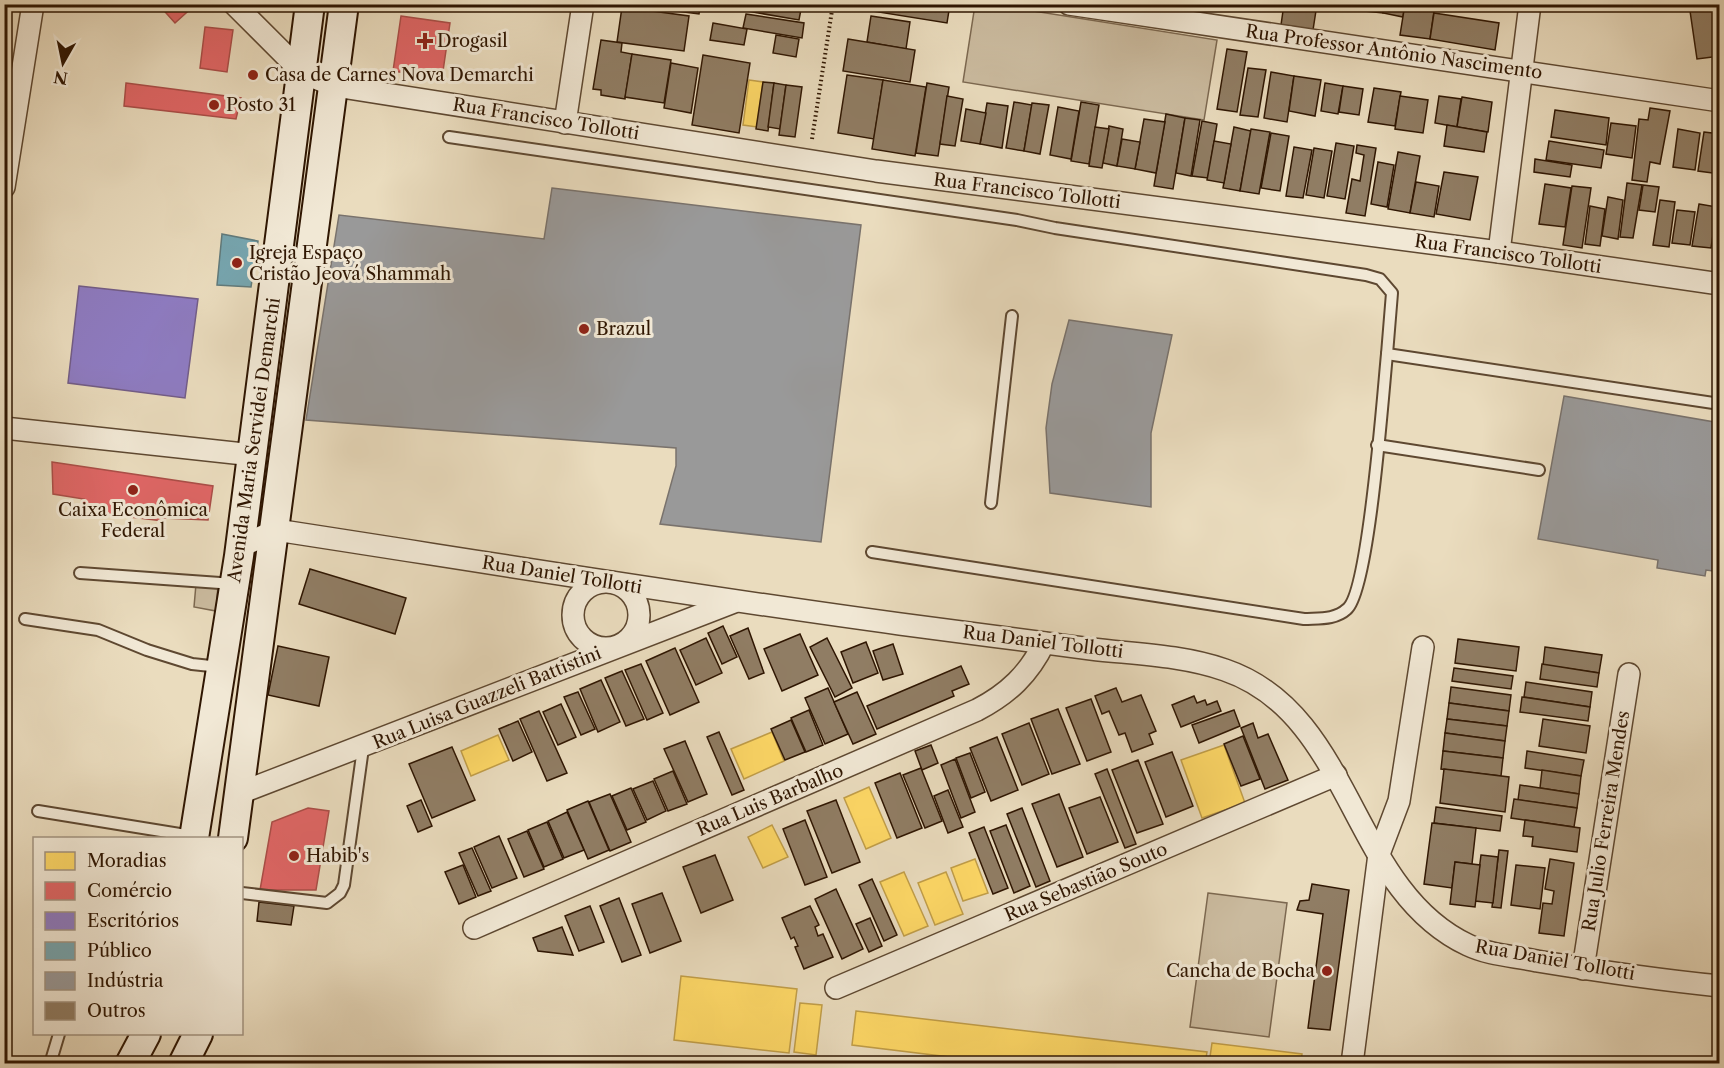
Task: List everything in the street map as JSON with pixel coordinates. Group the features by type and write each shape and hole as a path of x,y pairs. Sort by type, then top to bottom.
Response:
{"main road":[{"name":"Avenida Maria Servidei Demarchi","path":"194,837 235,584 253,455 310,4"},
{"name":"Avenida Maria Servidei Demarchi","path":"233,837 276,530 344,4"},
{"path":"130,1064 145,1035"},
{"path":"183,1064 198,1035"}],"street":[{"path":"4,186 33,4"},
{"path":"234,4 303,73"},
{"path":"565,123 583,4"},
{"name":"Rua Professor Antônio Nascimento","path":"1069,4 1719,101"},
{"path":"1498,252 1530,4"},
{"name":"Rua Francisco Tollotti","path":"303,73 335,86 809,160 1498,252 1719,284"},
{"path":"4,428 253,455"},
{"path":"240,547 276,530"},
{"name":"Rua Daniel Tollotti","path":"276,530 734,602 1156,656 1227,671 1262,688 1286,708 1312,737 1336,775 1379,854 1415,904 1442,929 1456,938 1484,951 1583,969 1719,986"},
{"path":"610,582 629,591 636,599 639,610 636,631 620,646 609,649 588,643 574,626 574,604 588,587 610,582"},
{"name":"Rua Luisa Guazzeli Battistini","path":"240,793 363,748 734,602"},
{"name":"Rua Luis Barbalho","path":"474,928 977,710 1017,684 1044,643"},
{"path":"1352,1064 1379,854 1400,801 1424,647"},
{"name":"Rua Julio Ferreira Mendes","path":"1583,969 1629,674"},
{"name":"Rua Sebastião Souto","path":"836,988 1336,775"}],"lane":[{"path":"449,137 1017,220 1055,228 1366,275 1380,279 1392,292 1369,526 1358,592 1348,609 1332,618 1304,619 872,552"},
{"path":"991,503 1012,316"},
{"path":"1387,354 1719,404"},
{"path":"1377,445 1539,470"},
{"path":"80,573 235,584"},
{"path":"25,619 98,630 147,650 192,664 220,667"},
{"path":"243,893 327,903 340,893 344,885 363,748"},
{"path":"39,812 194,837"},
{"path":"50,1064 59,1035"}],"path":[{"path":"809,160 833,4"}],"shaded area":[{"path":"975,5 995,5 1217,40 1204,120 963,82"},
{"path":"196,584 218,585 216,611 194,607"},
{"path":"1208,893 1287,903 1269,1037 1190,1027"}],"building: Moradias":[{"path":"749,80 763,82 757,127 743,125"},
{"path":"772,732 784,761 744,779 731,749"},
{"path":"498,735 509,760 471,776 461,751"},
{"path":"1224,745 1245,803 1202,818 1181,760"},
{"path":"869,787 891,838 866,849 844,798"},
{"path":"772,825 788,857 763,868 748,837"},
{"path":"975,859 988,893 963,901 951,868"},
{"path":"904,872 928,926 904,936 880,882"},
{"path":"946,872 963,914 935,925 918,883"},
{"path":"681,976 797,989 789,1053 674,1040"},
{"path":"800,1003 822,1005 816,1055 794,1052"},
{"path":"856,1011 1207,1052 1205,1064 1007,1064 852,1045"},
{"path":"1212,1043 1302,1054 1301,1064 1209,1064"}],"building: Comércio":[{"path":"158,4 196,4 175,23"},
{"path":"401,16 450,23 442,78 393,71"},
{"path":"205,27 233,30 227,72 200,68"},
{"path":"126,83 241,98 236,119 124,106"},
{"name":"Caixa Econômica Federal","path":"52,462 213,486 208,520 163,518 163,521 80,511 84,499 53,494"},
{"name":"Habib's","path":"308,808 329,811 316,890 260,890 272,822"}],"building: Escritórios":[{"path":"79,286 198,299 185,398 68,383"}],"building: Público":[{"name":"Igreja Espaço Cristão Jeová Shammah","path":"222,234 258,241 251,287 217,285"}],"building: Indústria":[{"name":"Brazul","path":"552,188 861,225 821,542 660,524 676,466 676,448 306,420 339,215 544,239"},
{"path":"1069,320 1172,335 1151,433 1151,507 1050,493 1046,428 1052,384"},
{"path":"1564,396 1720,423 1720,572 1706,570 1705,576 1657,568 1658,560 1538,539"}],"building: Outros":[{"path":"670,4 701,4 699,14 669,10"},
{"path":"742,4 802,4 799,20 741,10"},
{"path":"873,4 950,4 947,23 872,11"},
{"path":"1284,4 1317,4 1313,30 1281,25"},
{"path":"1339,4 1366,4 1365,11"},
{"path":"1366,4 1384,4 1383,13 1365,11"},
{"path":"1384,4 1405,4 1403,17 1383,13"},
{"path":"1405,4 1435,4 1430,39 1400,35"},
{"path":"1689,4 1718,4 1720,56 1697,59"},
{"path":"622,7 689,16 684,51 617,42"},
{"path":"1434,13 1499,23 1495,50 1430,39"},
{"path":"746,14 804,23 802,38 743,28"},
{"path":"871,16 910,22 906,49 867,42"},
{"path":"713,23 747,29 744,45 710,40"},
{"path":"776,35 799,39 796,57 773,53"},
{"path":"848,39 915,50 910,82 843,71"},
{"path":"601,40 622,43 621,52 632,54 625,99 601,95 601,90 593,89"},
{"path":"1227,49 1247,52 1237,112 1217,109"},
{"path":"632,54 671,60 664,103 625,97"},
{"path":"703,55 750,63 739,133 692,125"},
{"path":"671,63 698,68 691,113 664,108"},
{"path":"1248,68 1266,70 1258,117 1240,115"},
{"path":"1271,72 1294,76 1287,122 1264,118"},
{"path":"847,75 883,80 874,139 838,133"},
{"path":"1294,76 1321,80 1315,116 1289,111"},
{"path":"883,80 926,87 915,156 872,149"},
{"path":"763,82 774,83 768,131 756,129"},
{"path":"774,83 786,85 780,129 768,127"},
{"path":"927,83 949,87 938,156 916,153"},
{"path":"1325,83 1343,86 1338,114 1321,111"},
{"path":"786,85 802,87 795,137 779,135"},
{"path":"1343,86 1363,89 1359,115 1339,112"},
{"path":"1374,88 1401,92 1395,126 1368,122"},
{"path":"947,96 963,99 955,146 940,144"},
{"path":"1400,96 1428,100 1423,133 1395,129"},
{"path":"1439,96 1461,99 1457,127 1435,123"},
{"path":"1462,97 1492,102 1488,132 1457,127"},
{"path":"1014,102 1032,105 1024,151 1006,148"},
{"path":"1081,102 1099,105 1089,164 1071,161"},
{"path":"987,103 1008,106 1002,148 980,144"},
{"path":"1032,103 1049,105 1040,154 1024,151"},
{"path":"1058,107 1079,111 1071,159 1050,155"},
{"path":"1650,108 1670,111 1660,164 1650,162 1647,182 1632,180 1639,119 1648,120"},
{"path":"966,109 986,113 980,144 961,141"},
{"path":"1555,110 1609,118 1606,145 1551,137"},
{"path":"1166,114 1185,118 1173,189 1154,186"},
{"path":"1185,118 1200,120 1191,176 1176,173"},
{"path":"1144,119 1165,122 1156,173 1135,169"},
{"path":"1202,121 1217,124 1208,178 1192,176"},
{"path":"1611,123 1636,126 1632,158 1606,154"},
{"path":"1447,125 1487,132 1484,152 1444,146"},
{"path":"1109,126 1123,129 1117,166 1103,163"},
{"path":"1095,127 1109,129 1102,168 1089,166"},
{"path":"1234,127 1251,131 1240,191 1223,188"},
{"path":"1251,129 1270,132 1259,194 1240,191"},
{"path":"1678,129 1700,133 1695,170 1673,167"},
{"path":"1704,132 1720,134 1720,174 1698,171"},
{"path":"1271,133 1289,136 1280,191 1261,188"},
{"path":"1122,139 1140,142 1135,169 1117,166"},
{"path":"1214,141 1231,144 1224,183 1207,180"},
{"path":"1549,141 1604,150 1601,168 1546,160"},
{"path":"1336,143 1354,146 1345,199 1327,196"},
{"path":"1357,145 1376,148 1365,216 1346,213 1352,179 1360,181 1364,155 1356,153"},
{"path":"1294,147 1312,150 1303,198 1286,196"},
{"path":"1314,148 1332,151 1324,198 1306,195"},
{"path":"1398,152 1420,156 1410,213 1388,209"},
{"path":"1535,159 1572,165 1570,177 1534,172"},
{"path":"1378,162 1394,165 1387,207 1371,204"},
{"path":"1444,172 1478,177 1470,220 1436,214"},
{"path":"1416,182 1439,186 1434,217 1410,213"},
{"path":"1627,183 1642,185 1633,238 1620,237"},
{"path":"1545,184 1571,188 1565,227 1539,224"},
{"path":"1643,185 1659,187 1655,212 1639,210"},
{"path":"1572,186 1591,188 1582,248 1563,245"},
{"path":"1608,197 1623,200 1618,239 1602,236"},
{"path":"1660,200 1675,202 1669,247 1653,245"},
{"path":"1699,204 1717,207 1711,248 1692,246"},
{"path":"1590,206 1605,209 1600,246 1585,244"},
{"path":"1677,210 1695,212 1690,245 1672,243"},
{"path":"310,569 406,598 395,634 299,604"},
{"path":"723,626 737,657 722,664 708,633"},
{"path":"748,628 764,673 749,679 730,636"},
{"path":"800,634 818,675 782,691 764,649"},
{"path":"706,638 722,673 696,685 680,650"},
{"path":"827,638 852,688 835,697 810,647"},
{"path":"1458,639 1519,647 1516,671 1455,663"},
{"path":"866,642 878,673 853,683 841,652"},
{"path":"893,644 903,674 883,680 873,651"},
{"path":"278,646 329,657 319,706 268,695"},
{"path":"1545,647 1602,655 1599,673 1543,665"},
{"path":"675,648 699,702 670,715 646,661"},
{"path":"641,664 663,713 647,720 625,670"},
{"path":"1542,664 1599,673 1597,687 1540,679"},
{"path":"961,666 969,684 952,691 954,696 877,729 867,706"},
{"path":"1454,668 1513,676 1511,689 1452,681"},
{"path":"622,671 644,719 626,726 605,678"},
{"path":"601,680 620,722 598,732 580,689"},
{"path":"1526,682 1592,692 1590,707 1524,697"},
{"path":"1451,687 1511,695 1509,711 1449,703"},
{"path":"828,688 848,734 825,744 805,698"},
{"path":"1116,688 1122,702 1141,695 1156,731 1149,734 1153,744 1132,752 1125,733 1119,735 1109,711 1102,714 1095,696"},
{"path":"578,692 595,729 581,735 564,697"},
{"path":"857,692 876,734 853,744 834,702"},
{"path":"1194,696 1197,703 1205,700 1207,705 1217,701 1221,711 1181,727 1172,705"},
{"path":"1522,697 1590,707 1588,721 1520,712"},
{"path":"1091,699 1111,752 1087,761 1066,708"},
{"path":"1449,703 1509,711 1507,726 1447,719"},
{"path":"561,704 576,737 558,745 543,712"},
{"path":"1058,709 1080,764 1052,774 1031,719"},
{"path":"809,710 823,745 806,752 791,718"},
{"path":"1234,710 1240,726 1199,743 1192,725"},
{"path":"539,711 567,773 547,781 520,719"},
{"path":"1447,719 1507,726 1505,741 1445,733"},
{"path":"1543,719 1590,726 1586,753 1539,746"},
{"path":"791,720 805,752 785,760 771,729"},
{"path":"518,721 532,752 513,761 499,729"},
{"path":"1029,723 1049,774 1022,785 1002,734"},
{"path":"1253,723 1258,738 1268,734 1288,780 1265,789 1241,728"},
{"path":"719,732 744,790 732,795 707,737"},
{"path":"1445,733 1505,741 1503,758 1443,751"},
{"path":"1243,736 1260,779 1241,786 1224,744"},
{"path":"997,737 1018,790 991,801 970,748"},
{"path":"685,741 707,794 688,802 664,749"},
{"path":"931,745 938,763 922,770 915,751"},
{"path":"452,747 475,800 432,818 409,764"},
{"path":"1443,751 1503,758 1501,776 1441,769"},
{"path":"1527,751 1584,760 1581,776 1525,768"},
{"path":"1172,752 1193,806 1166,817 1145,762"},
{"path":"970,753 985,792 971,798 956,758"},
{"path":"955,759 975,812 961,818 941,765"},
{"path":"1138,760 1163,824 1137,833 1112,770"},
{"path":"921,768 942,821 925,828 903,775"},
{"path":"1107,769 1136,844 1125,848 1095,774"},
{"path":"1444,769 1509,777 1505,812 1440,803"},
{"path":"1542,770 1581,776 1579,794 1540,788"},
{"path":"673,771 687,804 668,811 654,779"},
{"path":"900,773 922,828 897,838 875,783"},
{"path":"653,781 666,811 647,820 633,789"},
{"path":"1520,785 1579,794 1577,808 1518,800"},
{"path":"631,788 646,822 627,830 612,796"},
{"path":"948,790 963,827 948,833 934,796"},
{"path":"610,794 631,842 610,851 589,802"},
{"path":"1059,794 1083,857 1057,867 1032,804"},
{"path":"1100,797 1118,842 1087,854 1069,808"},
{"path":"1514,799 1577,808 1574,827 1511,818"},
{"path":"421,800 432,826 418,832 407,806"},
{"path":"836,800 860,862 832,873 807,811"},
{"path":"588,801 609,850 588,859 567,810"},
{"path":"1436,807 1502,816 1500,831 1434,823"},
{"path":"1022,808 1050,881 1036,887 1007,814"},
{"path":"567,812 584,850 564,858 548,821"},
{"path":"805,820 827,877 805,885 783,829"},
{"path":"1525,820 1580,828 1577,852 1532,846 1533,837 1523,836"},
{"path":"547,822 563,859 544,867 528,830"},
{"path":"1432,823 1476,828 1472,864 1455,862 1452,888 1424,884"},
{"path":"1006,825 1030,886 1014,893 990,831"},
{"path":"984,827 1008,888 993,894 969,833"},
{"path":"527,831 544,869 524,877 508,839"},
{"path":"499,836 517,878 492,888 474,847"},
{"path":"472,848 491,891 478,896 459,853"},
{"path":"1499,850 1508,851 1501,908 1492,907"},
{"path":"715,855 733,900 701,913 683,867"},
{"path":"1481,855 1498,857 1493,903 1475,901"},
{"path":"1550,859 1574,863 1564,936 1539,933 1543,903 1552,904 1554,891 1545,889"},
{"path":"1455,862 1480,865 1475,907 1450,904"},
{"path":"463,865 476,897 459,904 445,872"},
{"path":"1516,865 1545,868 1540,909 1511,905"},
{"path":"872,879 897,935 884,941 859,885"},
{"name":"Cancha de Bocha","path":"1312,884 1349,890 1330,1030 1308,1028 1323,914 1297,910 1300,901 1309,900"},
{"path":"836,889 863,949 842,959 815,899"},
{"path":"662,893 681,941 650,953 632,904"},
{"path":"619,898 641,955 622,962 600,906"},
{"path":"259,902 294,906 291,925 257,921"},
{"path":"590,906 604,942 579,951 565,916"},
{"path":"810,906 819,925 815,927 818,936 823,934 833,957 804,969 795,947 798,946 794,937 791,939 782,918"},
{"path":"870,918 882,946 869,952 856,924"},
{"path":"562,927 573,955 538,951 533,938"}],"place":[{"name":"Drogasil","path":"425,41"},
{"name":"Casa de Carnes Nova Demarchi","path":"253,75"},
{"name":"Posto 31","path":"214,105"},
{"name":"Igreja Espaço Cristão Jeová Shammah","path":"237,263"},
{"name":"Brazul","path":"584,329"},
{"name":"Caixa Econômica Federal","path":"133,490"},
{"name":"Habib's","path":"294,856"},
{"name":"Cancha de Bocha","path":"1327,971"}]}
